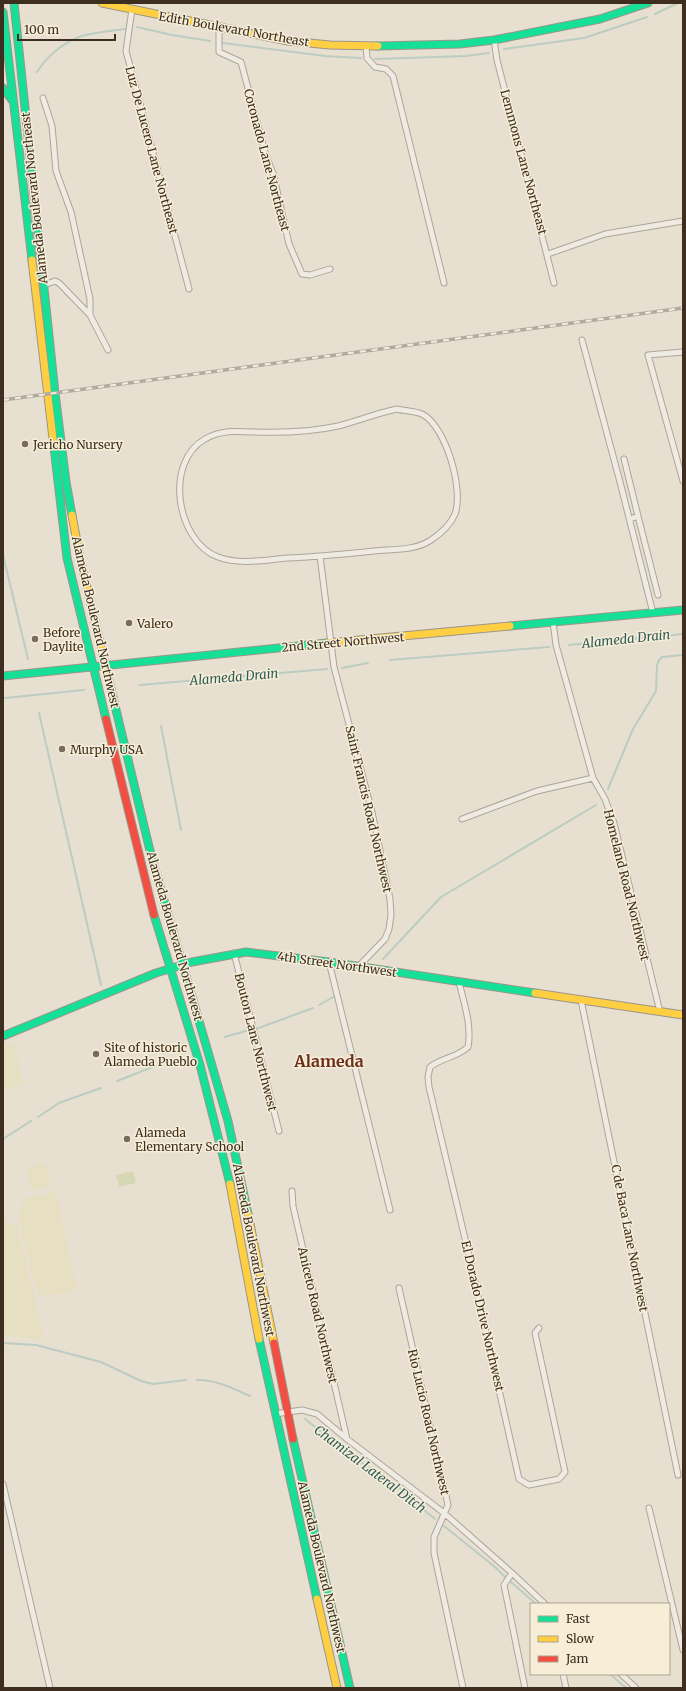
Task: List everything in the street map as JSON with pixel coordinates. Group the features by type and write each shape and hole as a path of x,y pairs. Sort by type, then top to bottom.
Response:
{"main road":[{"name":"Edith Boulevard Northeast","path":"102,3 288,42 330,45 423,46 494,40 600,19 648,3"},
{"name":"Alameda Boulevard Northeast","path":"14,5 44,285 52,394"},
{"name":"Alameda Boulevard Northeast","path":"3,12 52,394"},
{"path":"3,68 10,63"},
{"path":"3,88 14,103"},
{"name":"Alameda Boulevard Northwest","path":"52,394 80,558 152,859 212,1063 234,1148 242,1182 270,1335 350,1688"},
{"name":"Alameda Boulevard Northwest","path":"52,394 67,558 140,864 170,969 200,1065 229,1181 258,1337 337,1688"},
{"name":"2nd Street Northwest","path":"3,676 330,643 683,610"},
{"name":"4th Street Northwest","path":"3,1036 182,965 234,953 257,952 683,1015"}],"street":[{"name":"Luz De Lucero Lane Northeast","path":"132,10 126,51 189,289"},
{"name":"Coronado Lane Northeast","path":"219,28 219,52 241,62 266,156 273,173 289,244 302,274 310,275 330,269"},
{"name":"Lemmons Lane Northeast","path":"494,40 497,60 548,254 554,283"},
{"path":"366,45 367,58 375,67 386,69 393,76 444,283"},
{"path":"43,98 52,126 56,171 71,212 90,299 90,315"},
{"path":"548,254 605,234 683,221"},
{"path":"44,285 55,281 59,283 90,315 108,350"},
{"path":"582,340 630,519 653,613"},
{"path":"683,352 648,355 683,481"},
{"path":"397,410 423,415 435,425 443,439 453,466 458,498 455,514 445,528 430,541 415,547 320,556 232,561 217,557 204,549 193,536 185,519 179,492 180,474 184,461 191,448 212,435 230,430 280,432 304,431 335,426 356,421 380,412 397,410"},
{"path":"624,459 658,596"},
{"path":"630,519 638,516"},
{"name":"Saint Francis Road Northwest","path":"320,556 334,666 372,812 392,915 389,929 385,938 358,966"},
{"name":"Homeland Road Northwest","path":"553,622 556,645 592,778 605,799 614,822 660,1012"},
{"path":"462,819 537,791 592,778"},
{"name":"Bouton Lane Nortthwest","path":"234,953 279,1131"},
{"path":"330,962 390,1210"},
{"name":"El Dorado Drive Northwest","path":"459,982 468,1018 470,1038 468,1047 457,1055 438,1060 430,1067 428,1077 429,1087 520,1479 529,1485 559,1478 565,1472 535,1333 539,1328"},
{"name":"C de Baca Lane Northwest","path":"581,1000 678,1475"},
{"name":"Aniceto Road Northwest","path":"292,1191 293,1206 347,1439"},
{"name":"Rio Lucio Road Northwest","path":"399,1288 448,1505 434,1537 434,1553 463,1688"},
{"path":"275,1414 302,1410 317,1414 347,1439 444,1513 544,1603"},
{"path":"3,1484 50,1688"},
{"path":"649,1508 683,1650"},
{"path":"512,1573 504,1585 525,1688"},
{"path":"563,1675 566,1688"},
{"path":"622,1675 636,1688"}],"shaded area":[{"path":"12,1044 15,1046 23,1085 3,1089 3,1048"},
{"path":"44,1162 51,1185 32,1190 26,1169"},
{"path":"56,1192 77,1290 42,1296 38,1294 22,1233 20,1219 23,1199"},
{"path":"3,1210 7,1225 16,1224 44,1338 42,1340 3,1335"}],"green space":[{"path":"133,1171 136,1183 119,1187 116,1175"}],"waterway":[{"path":"655,14 678,3"},
{"path":"504,49 584,38 647,17"},
{"path":"137,27 172,35 210,41"},
{"path":"37,72 56,50 75,39 82,36 125,29"},
{"path":"223,43 325,56 361,58"},
{"path":"375,59 466,56 489,53"},
{"path":"3,555 28,659"},
{"name":"Alameda Drain","path":"569,645 683,634"},
{"name":"Alameda Drain","path":"390,660 549,647"},
{"path":"608,789 633,729 656,691 657,665 659,660 662,657 683,655"},
{"path":"342,668 368,663"},
{"name":"Alameda Drain","path":"140,685 327,669"},
{"name":"Alameda Drain","path":"5,698 84,690"},
{"path":"39,713 101,985"},
{"path":"161,726 181,830"},
{"path":"383,959 441,897 596,805"},
{"path":"319,1005 335,996"},
{"path":"256,1029 313,1008"},
{"path":"225,1037 249,1030"},
{"path":"117,1081 168,1061"},
{"path":"38,1117 59,1103 101,1088"},
{"path":"3,1139 31,1121"},
{"name":"Chamizal Lateral Ditch","path":"3,1343 36,1345 101,1362 141,1381 153,1384 186,1380"},
{"name":"Chamizal Lateral Ditch","path":"197,1380 211,1381 250,1396"},
{"name":"Chamizal Lateral Ditch","path":"305,1419 354,1458 398,1486 408,1497 435,1519"},
{"name":"Chamizal Lateral Ditch","path":"444,1526 495,1567 505,1577"},
{"name":"Chamizal Lateral Ditch","path":"511,1582 535,1603"},
{"name":"Chamizal Lateral Ditch","path":"611,1675 626,1688"}],"railway":[{"path":"3,400 683,308"}],"traffic: fast":[{"path":"14,3 55,393 66,482 72,515"},
{"path":"378,46 460,44 494,40 600,19 648,3"},
{"path":"3,12 32,260"},
{"path":"3,88 12,100"},
{"path":"54,447 67,558 106,719"},
{"path":"510,626 683,610"},
{"path":"3,676 327,643"},
{"path":"111,689 152,859 228,1121 248,1214"},
{"path":"154,915 200,1065 230,1184"},
{"path":"3,1036 156,973 192,962 246,952 329,962 535,993"},
{"path":"259,1339 317,1599"},
{"path":"293,1439 350,1688"}],"traffic: slow":[{"path":"102,3 288,41 330,45 378,46"},
{"path":"32,260 54,447"},
{"path":"72,515 80,558 111,689"},
{"path":"327,643 510,626"},
{"path":"535,993 683,1015"},
{"path":"230,1184 259,1339"},
{"path":"248,1214 274,1343"},
{"path":"317,1599 337,1688"}],"traffic: jam":[{"path":"106,719 154,915"},
{"path":"274,1343 293,1439"}],"place":[{"name":"Jericho Nursery","path":"25,444"},
{"name":"Valero","path":"129,623"},
{"name":"Before Daylite","path":"35,639"},
{"name":"Murphy USA","path":"62,749"},
{"name":"Site of historic Alameda Pueblo","path":"96,1054"},
{"name":"Alameda Elementary School","path":"127,1139"}],"district":[{"name":"Alameda","path":"329,1061"}]}
